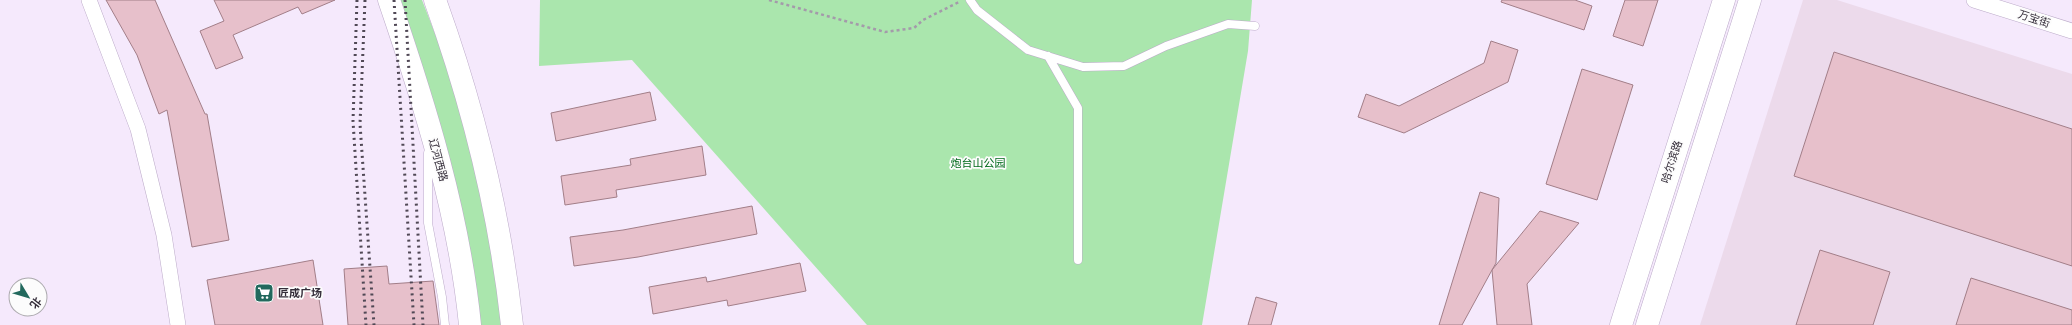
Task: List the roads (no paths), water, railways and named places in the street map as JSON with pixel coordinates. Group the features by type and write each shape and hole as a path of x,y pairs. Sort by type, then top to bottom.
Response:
{"street":[{"path":"89,0 138,129 164,235 178,325"},
{"name":"辽河西路","path":"389,0 428,124 450,203 467,295 470,325"},
{"path":"435,0 474,118 492,196 508,291 512,325"},
{"name":"哈尔滨路","path":"1620,325 1724,0"},
{"path":"1647,325 1750,0"},
{"name":"万宝街","path":"1974,0 2072,31"}],"lane":[{"path":"970,0 976,10 1028,50 1083,66 1124,66 1166,46 1228,24 1255,26"},
{"path":"1048,56 1078,108 1078,260"},
{"path":"428,124 428,223 442,297 445,325"}],"railway":[{"path":"357,0 353,121 366,325"},
{"path":"365,0 360,124 374,325"},
{"path":"394,0 414,325"},
{"path":"405,0 423,325"}],"place":[{"name":"匠成广场","path":"264,293"}],"park label":[{"name":"炮台山公园","path":"978,163"}]}
